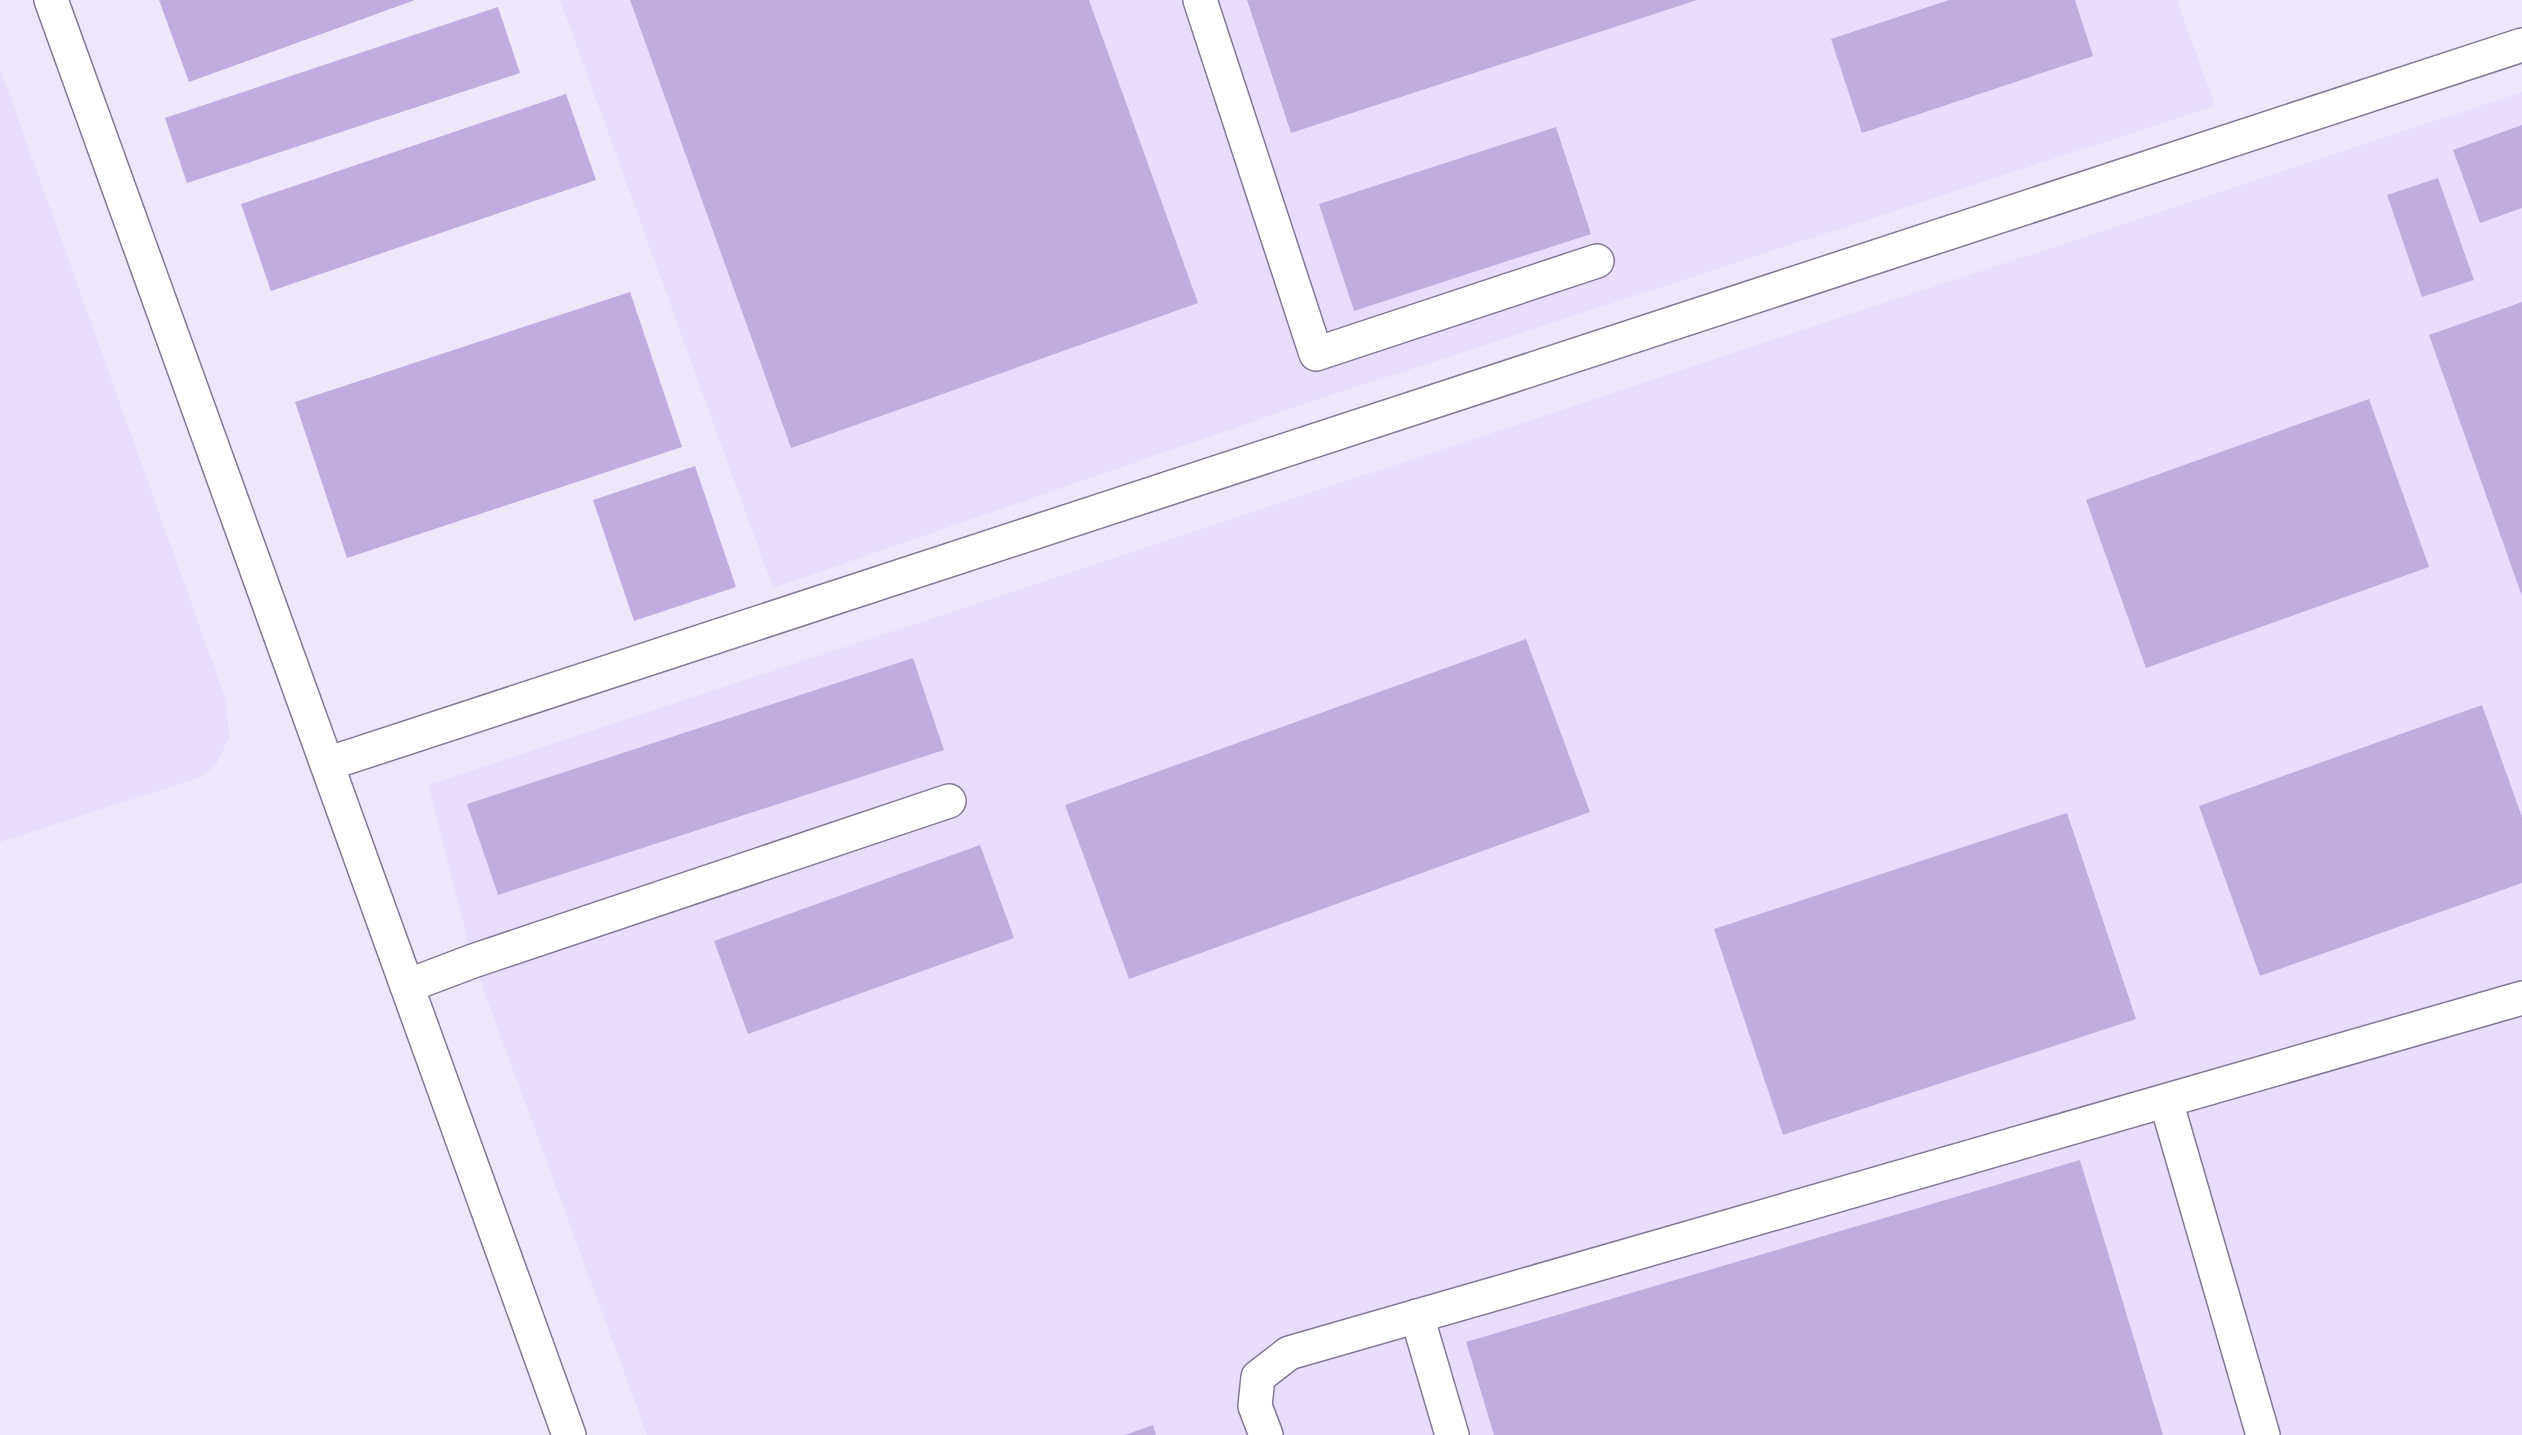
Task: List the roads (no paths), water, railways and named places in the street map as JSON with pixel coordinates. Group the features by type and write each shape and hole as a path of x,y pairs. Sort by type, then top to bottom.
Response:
{"street":[{"path":"51,0 568,1435"},
{"path":"1200,0 1316,354 1597,261"},
{"path":"327,764 2522,45"},
{"path":"407,986 473,961 949,801"},
{"path":"1266,1435 1255,1406 1258,1377 1289,1353 2522,998"},
{"path":"2166,1101 2263,1435"},
{"path":"1417,1316 1452,1435"}]}
